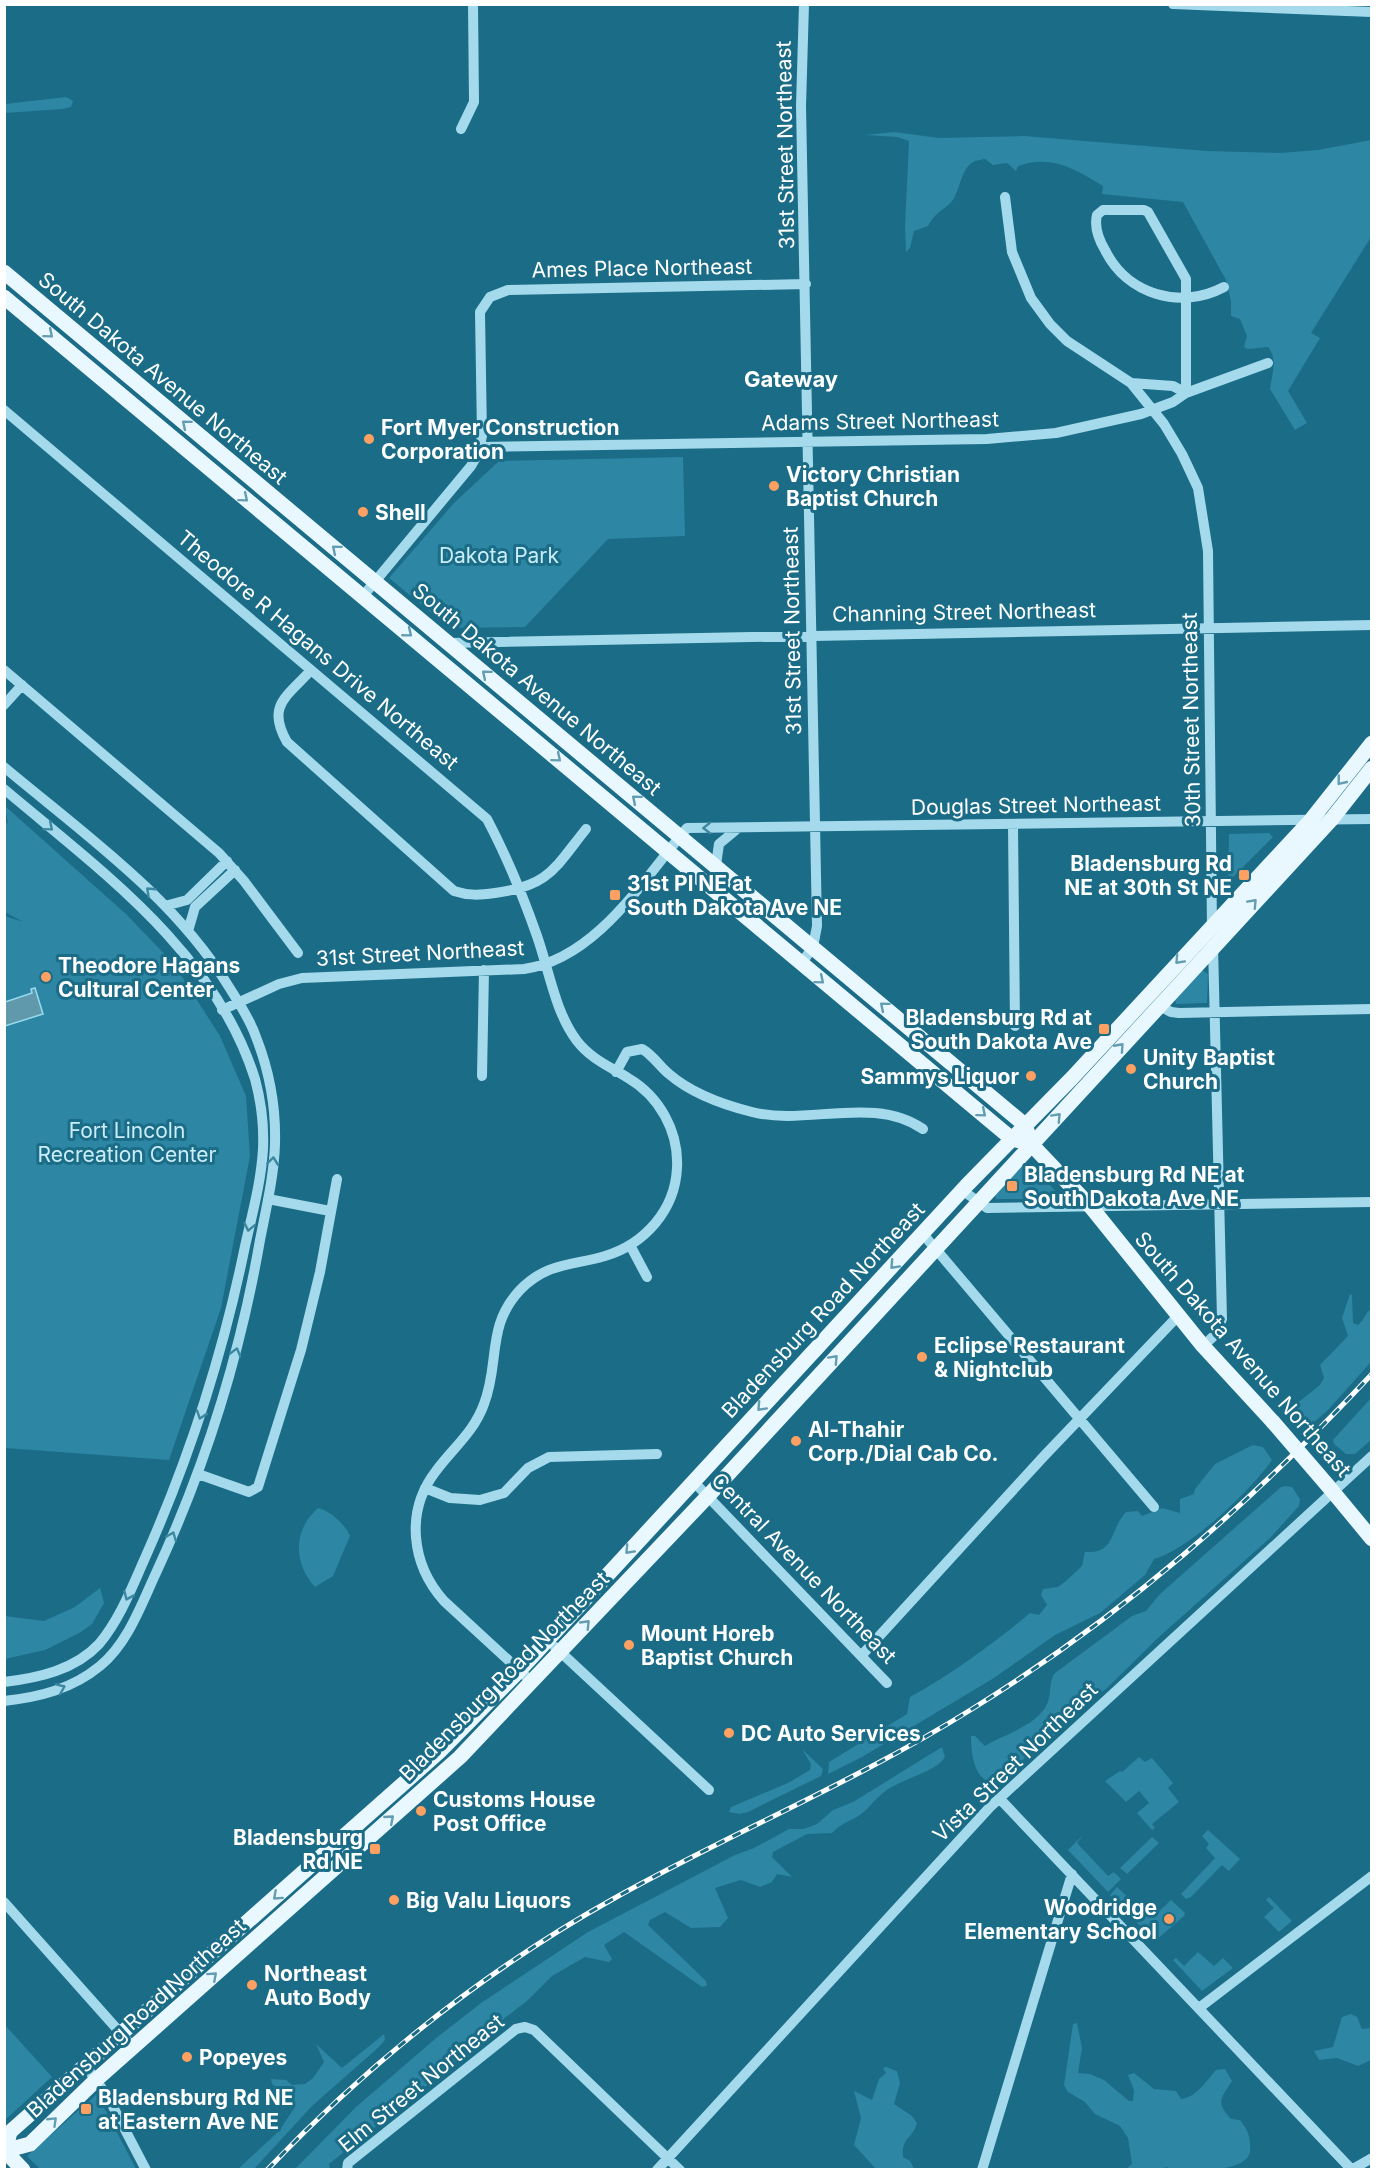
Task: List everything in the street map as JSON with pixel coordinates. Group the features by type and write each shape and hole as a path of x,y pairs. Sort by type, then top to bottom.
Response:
{"main road":[{"name":"South Dakota Avenue Northeast","path":"4,272 1025,1125 1032,1145 1091,1207 1203,1346 1273,1422 1371,1539"},
{"name":"South Dakota Avenue Northeast","path":"4,297 1012,1139 1032,1145"},
{"path":"203,463 216,448"},
{"name":"Bladensburg Road Northeast","path":"5,2151 10,2132 120,2032 439,1752 519,1671 546,1638 962,1190 1072,1078 1212,924 1311,820 1371,743"},
{"name":"Bladensburg Road Northeast","path":"5,2151 30,2144 96,2080 460,1757 708,1497 1158,1005 1331,820 1371,768"},
{"path":"951,1088 964,1073"},
{"path":"175,1985 188,1999"},
{"path":"5,2151 23,2169"}],"street":[{"path":"461,129 474,102 473,4"},
{"name":"31st Street Northeast","path":"801,964 813,947 818,926 801,106 804,4"},
{"path":"1173,4 1371,12"},
{"name":"30th Street Northeast","path":"1005,197 1012,252 1022,282 1038,308 1067,341 1131,383 1175,440 1199,494 1208,544 1213,822 1212,924 1222,1319 1216,1334 1203,1346"},
{"path":"1131,383 1173,386 1186,393 1185,298 1186,279 1148,212 1144,210 1100,212 1096,218 1101,243 1118,270 1143,290 1159,296 1185,298 1209,294 1224,287"},
{"name":"Ames Place Northeast","path":"481,447 480,318 483,304 494,294 508,290 806,284"},
{"name":"Adams Street Northeast","path":"481,447 1007,438 1080,429 1153,410 1173,402 1186,393 1268,363"},
{"name":"Theodore R Hagans Drive Northeast","path":"4,410 487,819 508,859 561,1012 574,1037 591,1056 635,1082 661,1108 672,1135 677,1162 674,1190 658,1222 630,1245 606,1256 555,1266 534,1278 515,1296 504,1311 496,1334 490,1386 478,1418 425,1488"},
{"path":"363,596 471,466 481,447"},
{"name":"Channing Street Northeast","path":"448,643 1371,625"},
{"path":"4,670 227,861 298,953"},
{"path":"311,670 279,706 277,725 288,742 454,891 468,896 520,890 548,877 586,830"},
{"path":"4,705 22,685"},
{"path":"4,766 165,906 218,969 257,1038 267,1076 275,1134 268,1199 248,1308 219,1414 198,1474 140,1608 116,1649 100,1666 74,1683 40,1696 4,1701"},
{"path":"4,789 144,909 191,963 222,1010 244,1052 254,1078 261,1113 263,1150 232,1307 203,1410 153,1540 119,1614 97,1646 68,1666 34,1679 4,1682"},
{"name":"Douglas Street Northeast","path":"680,836 687,828 1371,819"},
{"path":"1012,825 1015,1026"},
{"path":"716,866 719,843 737,829"},
{"name":"31st Street Northeast","path":"222,1010 279,984 310,977 524,969 546,964 581,947 596,935 680,836"},
{"path":"165,906 187,900 227,861"},
{"path":"188,932 193,910 235,870"},
{"path":"482,1076 484,970"},
{"path":"1158,1005 1171,1012 1371,1010"},
{"path":"616,1072 627,1052 642,1049 683,1084 744,1110 770,1115 886,1114 906,1119 923,1129"},
{"path":"254,1078 267,1076"},
{"path":"198,1474 249,1492 258,1487 301,1350 320,1272 337,1179"},
{"path":"962,1190 987,1208 1371,1202"},
{"path":"268,1199 330,1211"},
{"path":"923,1234 1154,1507"},
{"path":"630,1245 647,1277"},
{"path":"861,1656 1079,1419 1178,1316"},
{"path":"532,1682 444,1601 427,1577 420,1561 415,1537 418,1507 425,1488 450,1498 480,1500 504,1493 528,1468 549,1457 657,1454"},
{"name":"Vista Street Northeast","path":"657,2169 999,1798 1331,1489 1371,1456"},
{"name":"Central Avenue Northeast","path":"693,1481 887,1683"},
{"path":"546,1638 709,1790"},
{"path":"999,1798 1352,2169 1371,2158"},
{"path":"982,2169 1072,1874"},
{"path":"1199,2008 1371,1876"},
{"path":"4,1902 133,2047"},
{"name":"Elm Street Northeast","path":"347,2169 348,2163 380,2136 521,2027 534,2030 668,2158"},
{"path":"85,2065 96,2080 146,2169"},
{"path":"668,2158 680,2169"}],"green space":[{"path":"66,97 73,101 71,107 5,113 5,104"},
{"path":"894,132 939,138 1024,136 1207,151 1280,153 1318,150 1371,140 1371,237 1311,333 1320,338 1288,391 1307,423 1295,430 1270,389 1274,362 1268,347 1248,349 1244,347 1247,336 1240,319 1231,316 1231,301 1226,280 1183,202 1102,194 1103,186 1062,165 1030,163 1018,166 1016,171 1007,163 993,165 985,159 970,164 952,202 935,216 928,226 914,231 910,248 906,252 909,141 897,137 865,135"},
{"name":"Dakota Park","path":"683,457 685,536 608,539 525,627 450,628 389,578 454,503 499,461"},
{"name":"Fort Lincoln Recreation Center","path":"5,806 126,914 174,964 220,1036 246,1096 250,1156 221,1308 169,1460 5,1448 5,916 23,922 5,912 4,819 8,824"},
{"path":"1269,833 1273,837 1228,882 1229,834"},
{"path":"1202,970 1208,974 1207,1003 1176,1004 1175,999"},
{"path":"1028,1165 1036,1169 1058,1194 1057,1199 996,1199 995,1195 1022,1166"},
{"path":"1350,1294 1352,1295 1353,1323 1358,1325 1362,1322 1371,1309 1371,1362 1327,1411 1307,1428 1291,1408 1320,1385 1324,1378 1320,1365 1348,1336 1342,1318"},
{"path":"1371,1398 1371,1440 1355,1454 1346,1454 1334,1444 1333,1440"},
{"path":"1253,1445 1263,1447 1272,1460 1250,1487 1219,1517 1185,1544 1154,1559 1145,1575 1100,1613 1055,1635 994,1678 862,1757 828,1774 829,1762 907,1714 910,1697 972,1658 1030,1613 1039,1615 1047,1605 1041,1595 1043,1589 1058,1587 1082,1566 1085,1552 1095,1552 1107,1545 1126,1512 1138,1511 1142,1516 1162,1508 1180,1513 1180,1499 1194,1494 1195,1489 1215,1464"},
{"path":"1281,1487 1292,1487 1300,1499 1299,1506 1270,1538 1159,1637 1107,1688 1081,1708 1047,1743 990,1782 980,1775 974,1762 971,1736 975,1736 985,1746 1036,1718 1047,1704 1055,1673 1132,1616 1146,1611 1160,1594"},
{"path":"318,1508 337,1519 350,1536 333,1576 315,1587 303,1568 299,1547 304,1526"},
{"path":"100,1588 104,1603 92,1624 45,1650 5,1659 5,1616 44,1621 75,1607"},
{"path":"942,1747 945,1757 941,1762 890,1788 862,1813 832,1833 807,1834 773,1852 772,1857 792,1877 777,1874 772,1882 760,1887 741,1880 715,1888 728,1918 720,1927 691,1928 665,1912 650,1920 648,1925 706,1981 707,1986 702,1987 624,1932 604,1945 612,1959 609,1962 585,1957 552,1976 527,2001 502,2020 486,2038 329,2164 330,2169 295,2169 356,2107 435,2039 481,2003 588,1932 789,1829 804,1829 817,1824 833,1810 853,1802"},
{"path":"802,1749 823,1769 821,1776 748,1812 739,1814 729,1812 731,1807 788,1783 810,1770 811,1764"},
{"path":"1139,1757 1145,1762 1152,1758 1173,1783 1168,1788 1179,1802 1152,1824 1155,1828 1152,1830 1137,1813 1149,1803 1139,1791 1126,1802 1105,1781 1120,1771 1122,1772"},
{"path":"1208,1830 1240,1859 1229,1871 1222,1865 1191,1897 1186,1899 1181,1894 1215,1858 1206,1848 1209,1844 1202,1836"},
{"path":"1083,1835 1077,1843 1108,1876 1114,1872 1121,1879 1108,1892 1068,1850"},
{"path":"1152,1837 1159,1843 1127,1874 1120,1868"},
{"path":"1117,1887 1135,1904 1139,1901 1154,1916 1171,1900 1185,1913 1184,1916 1155,1941 1110,1895"},
{"path":"1269,1897 1292,1921 1279,1932 1264,1917 1274,1908 1266,1900"},
{"path":"1198,1952 1214,1966 1223,1958 1233,1968 1202,1991 1173,1960 1176,1958 1184,1966"},
{"path":"1351,2014 1357,2017 1362,2029 1371,2028 1371,2060 1358,2066 1337,2058 1319,2060 1314,2051 1333,2047 1342,2017"},
{"path":"1077,2023 1082,2048 1078,2073 1090,2074 1104,2080 1129,2101 1133,2101 1134,2090 1128,2075 1134,2073 1154,2089 1176,2091 1181,2099 1196,2092 1216,2070 1225,2069 1232,2081 1221,2104 1231,2119 1240,2120 1247,2131 1250,2151 1247,2158 1239,2164 1216,2169 1169,2170 1167,2167 1126,2169 1132,2164 1128,2138 1120,2126 1095,2114 1085,2102 1068,2092 1064,2085 1073,2024"},
{"path":"5,2025 52,2077 5,2120"},
{"path":"384,2034 385,2040 379,2047 312,2106 254,2169 238,2169 279,2131 295,2107 288,2096 272,2084 271,2079 286,2080 292,2085 305,2084 313,2078 324,2062 316,2044 342,2068"},
{"path":"883,2068 897,2071 900,2083 894,2104 912,2116 917,2123 905,2142 903,2150 903,2157 910,2161 914,2169 876,2169 854,2145 861,2118 854,2091 872,2100 879,2079 886,2073"},
{"path":"97,2094 136,2169 40,2169 27,2156"}],"shaded area":[{"path":"35,988 43,1014 5,1026 5,1002 32,993 31,989"}],"railway":[{"path":"267,2170 387,2056 430,2021 519,1957 613,1899 884,1760 928,1735 1028,1673 1081,1635 1133,1596 1232,1512 1326,1422 1372,1374"}],"place":[{"name":"Fort Myer Construction Corporation","path":"369,439"},
{"name":"Victory Christian Baptist Church","path":"774,486"},
{"name":"Shell","path":"363,512"},
{"name":"Bladensburg Rd NE at 30th St NE","path":"1244,875"},
{"name":"31st Pl NE at South Dakota Ave NE","path":"615,895"},
{"name":"Theodore Hagans Cultural Center","path":"46,977"},
{"name":"Bladensburg Rd at South Dakota Ave","path":"1104,1029"},
{"name":"Unity Baptist Church","path":"1131,1069"},
{"name":"Sammys Liquor","path":"1031,1076"},
{"name":"Bladensburg Rd NE at South Dakota Ave NE","path":"1012,1186"},
{"name":"Eclipse Restaurant & Nightclub","path":"922,1357"},
{"name":"Al-Thahir Corp./Dial Cab Co.","path":"796,1441"},
{"name":"Mount Horeb Baptist Church","path":"629,1645"},
{"name":"DC Auto Services","path":"729,1733"},
{"name":"Customs House Post Office","path":"421,1811"},
{"name":"Bladensburg Rd NE","path":"375,1849"},
{"name":"Big Valu Liquors","path":"394,1900"},
{"name":"Woodridge Elementary School","path":"1169,1919"},
{"name":"Northeast Auto Body","path":"252,1985"},
{"name":"Popeyes","path":"187,2057"},
{"name":"Bladensburg Rd NE at Eastern Ave NE","path":"86,2109"}],"district":[{"name":"Gateway","path":"791,379"}]}
